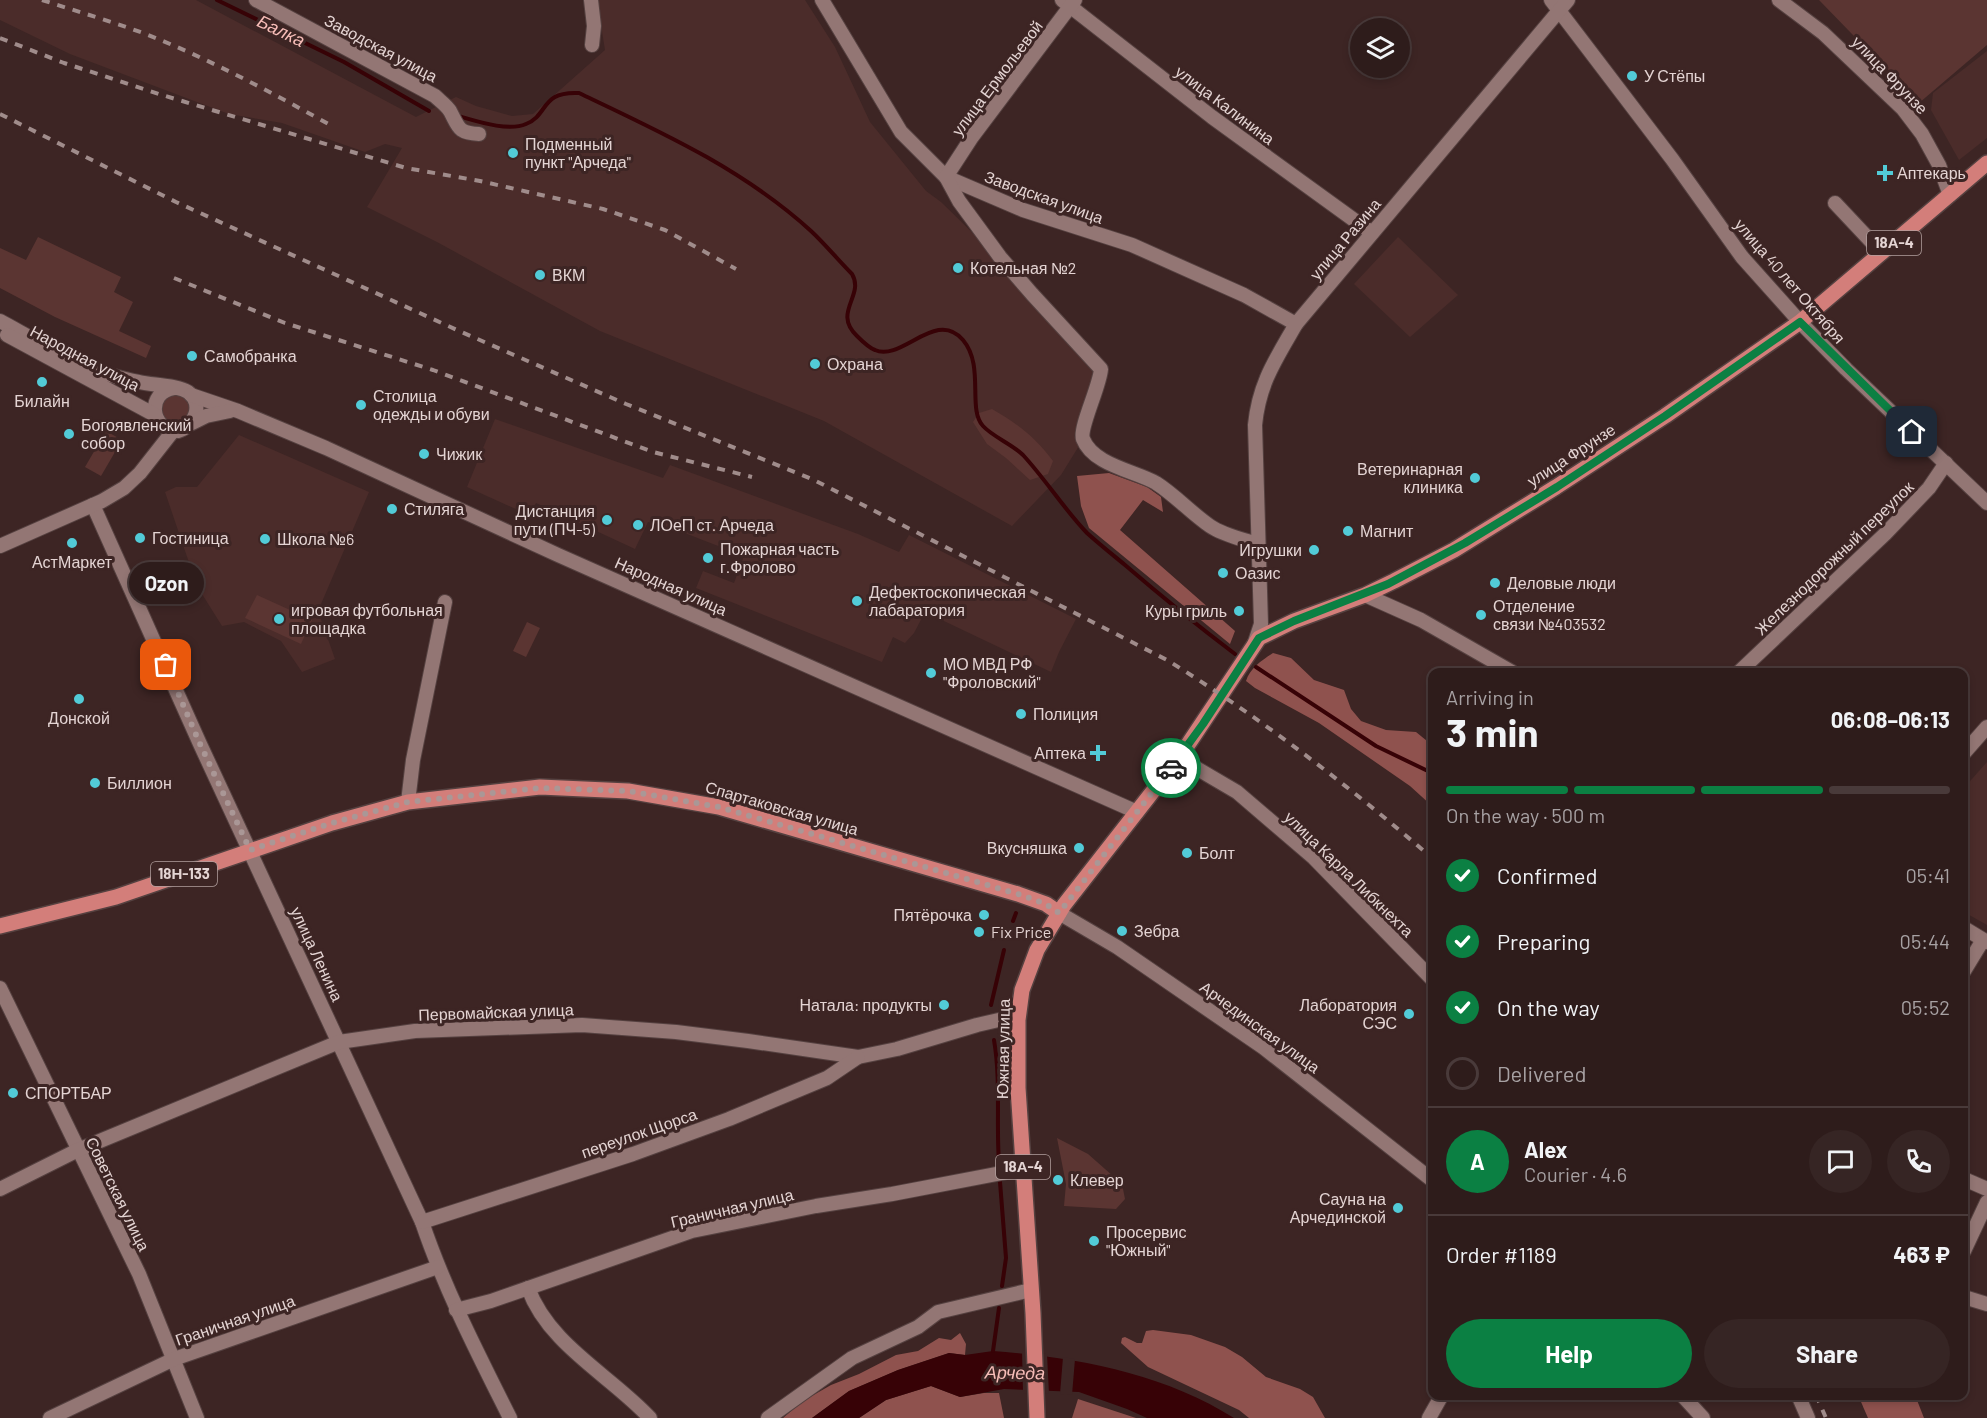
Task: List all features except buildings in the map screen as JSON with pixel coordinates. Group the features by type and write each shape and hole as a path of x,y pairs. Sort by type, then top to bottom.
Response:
{"main road":[{"name":"улица Фрунзе","path":"1254,645 1266,633 1365,595 1454,549 1557,487 1665,416 1800,322 1987,163"},
{"name":"Южная улица","path":"1037,1417 1033,1313 1018,1088 1018,1020 1022,990 1031,963 1059,913 1179,758 1254,645"},
{"name":"Спартаковская улица","path":"0,926 116,897 332,823 408,802 540,788 628,791 673,797 719,807 1018,894 1046,904 1059,913"}],"street":[{"name":"Заводская улица","path":"256,0 435,96 467,134 480,135"},
{"path":"591,0 594,26 592,45"},
{"name":"Заводская улица","path":"822,0 901,132 946,177 1023,210 1132,245 1244,295 1296,324"},
{"name":"улица Фрунзе","path":"1779,0 1823,33 1903,109 1922,134 1939,165 1950,195"},
{"name":"улица Ермольевой","path":"946,177 1069,2"},
{"name":"улица Калинина","path":"1069,2 1203,110 1372,233"},
{"name":"улица Разина","path":"1254,645 1261,624 1255,424 1257,402 1264,381 1296,324 1560,3"},
{"name":"улица 40 лет Октября","path":"1560,3 1742,257 1800,322 1987,503"},
{"path":"946,177 959,201 1000,257 1099,364 1101,381 1082,429 1083,439 1092,450 1109,464 1155,483 1212,528 1257,544"},
{"path":"1835,203 1882,253"},
{"name":"Народная улица","path":"0,321 96,369 138,382 174,388"},
{"name":"Народная улица","path":"0,331 155,416"},
{"path":"192,423 196,408 191,395 174,388 164,391 157,398 154,407 155,416 163,427 173,431 183,429 206,416 238,411"},
{"name":"Народная улица","path":"191,395 238,411 326,448 558,555 971,736 1137,812"},
{"path":"0,546 93,505 124,488 173,431"},
{"name":"Железнодорожный переулок","path":"1743,668 1885,534 1929,488 1946,463"},
{"name":"улица Ленина","path":"93,505 200,744 422,1222 456,1310 510,1418"},
{"path":"1365,595 1421,620 1505,668"},
{"path":"408,802 417,737 445,602"},
{"path":"1968,748 1987,727"},
{"name":"улица Карла Либкнехта","path":"1179,758 1238,792 1297,844 1428,975"},
{"name":"Арчединская улица","path":"1059,913 1117,947 1257,1043 1428,1177"},
{"path":"1968,930 1985,941 1968,965"},
{"name":"Советская улица","path":"0,988 139,1274 197,1418"},
{"name":"Первомайская улица","path":"0,1189 78,1150 339,1042 415,1031 582,1025 738,1039 858,1057 897,1049 977,1024 1003,1019 1018,1020"},
{"name":"переулок Щорса","path":"422,1222 633,1154 729,1119 827,1078 858,1057"},
{"name":"Граничная улица","path":"456,1310 528,1288 692,1231 1023,1169"},
{"path":"1968,1181 1987,1189"},
{"path":"1968,1242 1987,1202"},
{"name":"Граничная улица","path":"50,1418 174,1359 438,1267"},
{"path":"528,1288 532,1300 548,1324 650,1418"},
{"path":"768,1418 852,1358 918,1327 938,1312 1031,1290"},
{"path":"1968,1298 1987,1304"},
{"path":"1429,1418 1439,1400"},
{"path":"1687,1400 1703,1418"},
{"path":"1800,1400 1808,1418"}],"shaded area":[{"path":"0,0 196,0 416,117 456,97 476,106 512,116 533,114 605,50 597,0 805,0 835,47 870,122 926,191 941,202 984,244 1098,376 1074,436 1082,441 1061,475 1012,526 824,421 600,331 437,242 367,207 402,148 385,144 365,152 282,123 229,114 70,54 0,20"},
{"path":"1819,0 1987,0 1987,45 1919,103"},
{"path":"1987,51 1987,138 1959,160 1931,110 1933,93"},
{"path":"38,237 121,277 114,292 133,302 119,331 151,346 146,358 55,317 0,288 0,248 26,260"},
{"path":"1398,237 1458,295 1410,337 1354,284"},
{"path":"179,393 192,403 187,423 167,425 158,406 164,397"},
{"path":"992,409 1026,432 1040,445 1053,461 1048,474 1030,480 987,444 973,422 979,413"},
{"path":"495,419 663,478 670,465 858,534 899,552 909,535 1076,619 1051,672 925,612 914,633 905,643 893,637 882,662 696,588 703,571 734,583 744,556 682,532 648,522 635,549 536,503 529,515 467,487"},
{"path":"106,431 122,440 101,476 85,467"},
{"name":"Школа №6","path":"239,435 369,492 318,611 335,659 302,672 281,641 244,622 222,626 197,586 165,492 176,487 197,487"},
{"path":"1109,473 1147,487 1161,497 1163,512 1143,500 1120,530 1235,631 1230,644 1089,528 1081,506 1077,476"},
{"name":"игровая футбольная площадка","path":"257,595 312,620 301,644 245,618"},
{"path":"527,622 540,628 526,657 513,651"},
{"path":"1273,653 1291,658 1314,680 1344,690 1351,709 1361,721 1386,730 1416,732 1428,742 1428,802 1410,786 1319,723 1246,681 1253,668"},
{"path":"1987,762 1987,925 1968,914 1968,783"},
{"path":"1057,1138 1088,1154 1122,1184 1125,1199 1116,1209 1064,1206 1066,1184"},
{"path":"1146,1331 1191,1335 1225,1347 1242,1357 1266,1377 1300,1389 1313,1397 1325,1418 1249,1418 1239,1410 1148,1367 1121,1343 1122,1338 1125,1337 1142,1343"},
{"path":"960,1333 966,1344 965,1355 949,1353 898,1370 849,1391 812,1418 783,1418 803,1401 831,1385 896,1355 918,1351 939,1338 951,1340"},
{"path":"931,1386 960,1397 999,1393 1004,1418 859,1418 886,1400"},
{"path":"1078,1399 1136,1418 1072,1418"},
{"path":"1860,1400 1917,1400 1924,1418 1868,1418"}],"water":[{"name":"Арчеда","path":"993,1351 1055,1358 1118,1370 1178,1389 1234,1418 1147,1418 1079,1392 1004,1389 960,1397 931,1386 886,1400 859,1418 812,1418 849,1391 898,1370 949,1353 965,1355"}],"pier":[{"path":"1022,1350 1047,1354 1049,1394 1023,1393"},
{"path":"1063,1357 1075,1359 1072,1395 1060,1394"}],"waterway":[{"name":"Балка","path":"217,0 344,62 429,111"},
{"path":"458,116 492,125 519,126 533,120 546,104 558,96 566,93 579,93 671,137 758,189 811,231 852,274 855,290 848,319 850,327 859,338 873,349 885,352 930,332 942,330 953,332 963,340 970,350 973,362 976,409 983,426 1023,455 1087,533 1235,654"},
{"path":"1256,667 1376,746 1428,771"},
{"path":"1013,921 1016,913"},
{"path":"991,1005 1004,950"},
{"path":"994,1040 999,1163"},
{"path":"1000,1182 1006,1258 1002,1286"},
{"path":"993,1351 999,1308"}],"railway":[{"path":"42,0 168,43 240,77 334,127"},
{"path":"0,38 64,63 162,95 406,168 480,181 603,209 665,230 736,269"},
{"path":"0,114 176,202 457,330 626,404 812,479 1167,660 1236,705 1304,754 1428,855"},
{"path":"174,278 285,323 433,370 653,452 752,477"},
{"path":"1818,1400 1826,1418"}],"way so far":[{"path":"166,665 250,850 332,823 408,802 540,788 628,791 673,797 719,807 1018,894 1046,904 1059,913 1171,768"}],"place":[{"name":"У Стёпы","path":"1632,76"},
{"name":"Подменный пункт \"Арчеда\"","path":"513,153"},
{"name":"Аптекарь","path":"1885,173"},
{"name":"Котельная №2","path":"958,268"},
{"name":"ВКМ","path":"540,275"},
{"name":"Самобранка","path":"192,356"},
{"name":"Охрана","path":"815,364"},
{"name":"Билайн","path":"42,382"},
{"name":"Столица одежды и обуви","path":"361,405"},
{"name":"Богоявленский собор","path":"69,434"},
{"name":"Чижик","path":"424,454"},
{"name":"Ветеринарная клиника","path":"1475,478"},
{"name":"Стиляга","path":"392,509"},
{"name":"Дистанция пути (ПЧ-5)","path":"607,520"},
{"name":"ЛОеП ст. Арчеда","path":"638,525"},
{"name":"Магнит","path":"1348,531"},
{"name":"Гостиница","path":"140,538"},
{"name":"Школа №6","path":"265,539"},
{"name":"АстМаркет","path":"72,543"},
{"name":"Игрушки","path":"1314,550"},
{"name":"Пожарная часть г.Фролово","path":"708,558"},
{"name":"Оазис","path":"1223,573"},
{"name":"Деловые люди","path":"1495,583"},
{"name":"Дефектоскопическая лабаратория","path":"857,601"},
{"name":"Куры гриль","path":"1239,611"},
{"name":"Отделение связи №403532","path":"1481,615"},
{"name":"игровая футбольная площадка","path":"279,619"},
{"name":"Ozon","path":"166,665"},
{"name":"МО МВД РФ \"Фроловский\"","path":"931,673"},
{"name":"Донской","path":"79,699"},
{"name":"Полиция","path":"1021,714"},
{"name":"Аптека","path":"1098,753"},
{"name":"Биллион","path":"95,783"},
{"name":"Вкусняшка","path":"1079,848"},
{"name":"Болт","path":"1187,853"},
{"name":"Пятёрочка","path":"984,915"},
{"name":"Зебра","path":"1122,931"},
{"name":"Fix Price","path":"979,932"},
{"name":"Натала: продукты","path":"944,1005"},
{"name":"Лаборатория СЭС","path":"1409,1014"},
{"name":"СПОРТБАР","path":"13,1093"},
{"name":"Клевер","path":"1058,1180"},
{"name":"Сауна на Арчединской","path":"1398,1208"},
{"name":"Просервис \"Южный\"","path":"1094,1241"}],"route":[{"path":"1171,768 1203,724 1254,645 1266,633 1365,595 1465,543 1557,487 1665,416 1800,322 1912,432"}]}
